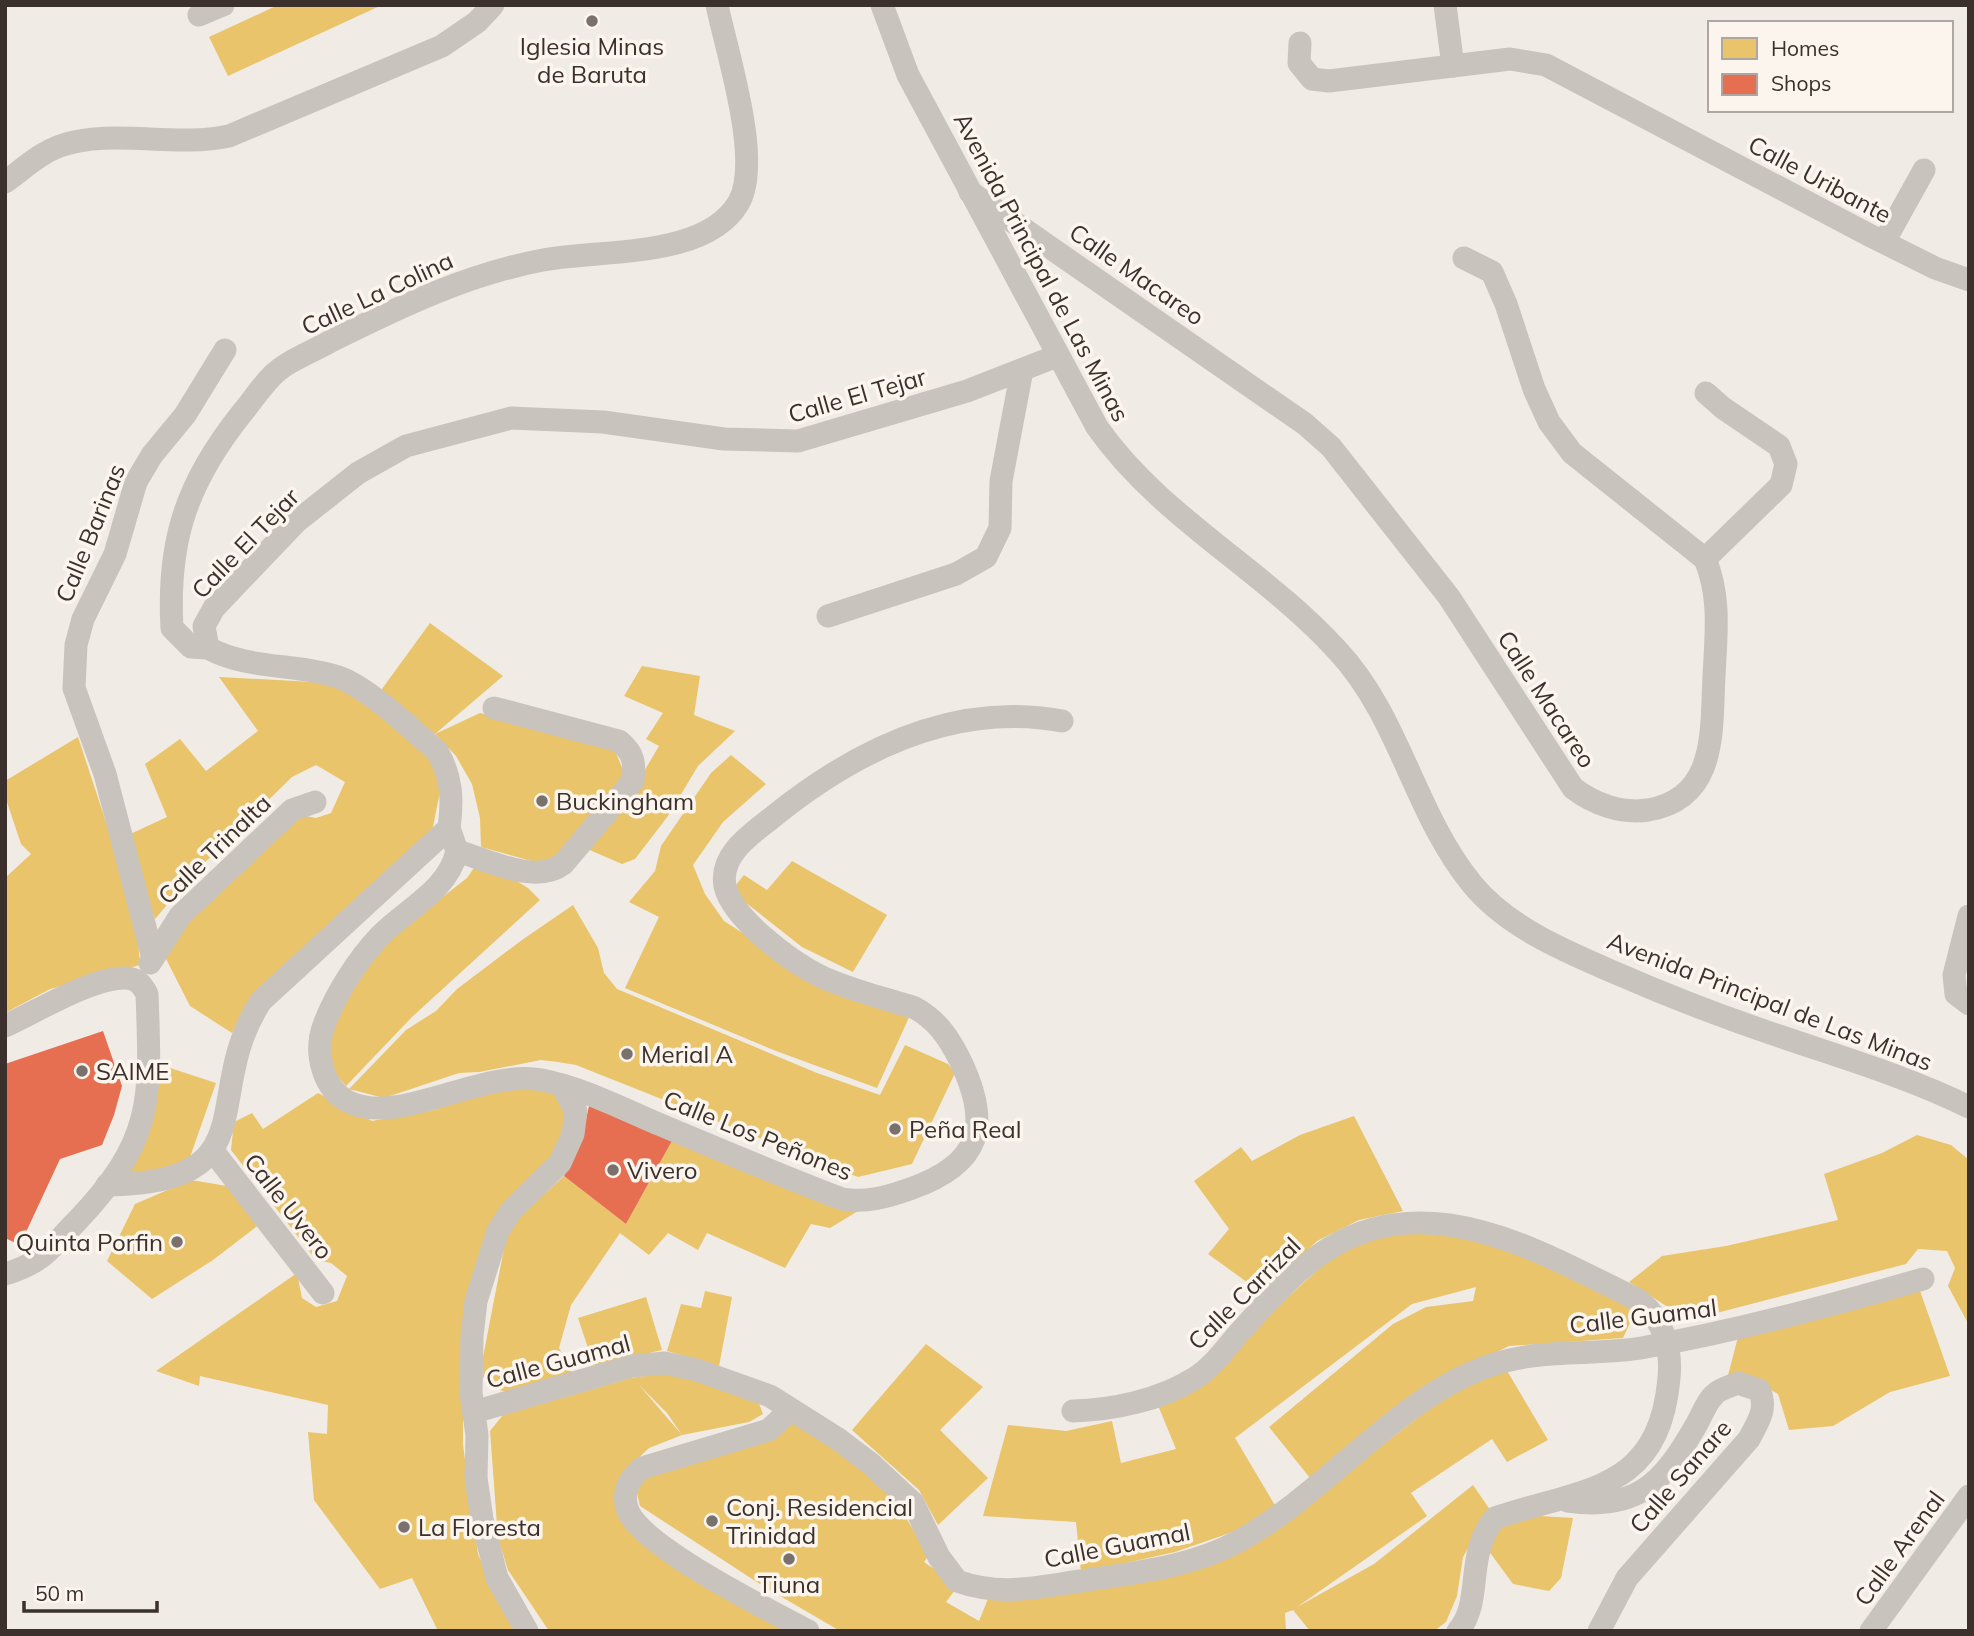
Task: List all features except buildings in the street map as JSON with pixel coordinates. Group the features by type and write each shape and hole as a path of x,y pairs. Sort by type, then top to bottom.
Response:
{"street":[{"path":"199,15 223,5"},
{"path":"5,182 46,153 74,143 106,139 190,142 229,136 442,46 477,22 493,5"},
{"name":"Calle La Colina","path":"208,648 191,647 172,628 170,591 182,518 195,482 228,431 272,376 316,348 444,288 544,260 664,246 700,236 729,216 747,185 748,160 738,97 717,5"},
{"name":"Avenida Principal de Las Minas","path":"882,5 908,75 1081,402 1116,455 1181,514 1242,561 1336,648 1358,674 1378,703 1414,783 1451,853 1472,885 1501,913 1580,958 1680,1001 1884,1072 1969,1107"},
{"path":"1445,5 1453,66"},
{"name":"Calle Uribante","path":"1300,43 1299,63 1312,79 1329,81 1510,59 1546,65 1935,268 1969,280"},
{"path":"1884,242 1924,170"},
{"name":"Calle Macareo","path":"970,192 1229,370 1305,424 1331,447 1449,597 1560,771 1573,788 1587,799 1601,805 1638,811 1659,808 1677,801 1701,774 1711,741 1717,626 1717,600 1705,559"},
{"path":"1464,258 1492,272 1506,304 1534,389 1549,422 1572,453 1705,559 1781,485 1786,473 1779,446 1706,393"},
{"name":"Calle Barinas","path":"153,958 105,774 94,751 74,688 76,645 83,618 115,554 136,482 152,455 186,415 225,350"},
{"name":"Calle El Tejar","path":"208,648 204,626 214,608 296,522 358,473 406,446 511,418 603,422 724,439 798,441 967,391 1057,356"},
{"path":"828,616 956,574 986,557 1000,528 1001,481 1022,370"},
{"path":"208,648 230,660 339,677 374,699 437,751 449,773 452,805 449,828 457,851 535,874 551,873 563,864 634,781 635,763 629,749 619,741 494,708"},
{"name":"Calle Los Peñones","path":"457,851 445,876 431,893 380,935 353,972 324,1024 319,1053 327,1079 347,1101 366,1108 384,1110 485,1083 522,1078 562,1085 842,1199 877,1200 951,1171 972,1147 976,1129 975,1097 957,1055 941,1027 915,1008 819,975 781,949 746,920 730,899 725,886 726,865 752,832 795,799 834,772 900,738 960,721 1008,715 1062,721"},
{"name":"Calle Trinalta","path":"142,985 153,958 180,916 292,810 315,802"},
{"path":"107,1185 148,1184 189,1172 213,1151 225,1119 236,1054 245,1026 261,1002 449,828"},
{"path":"1969,916 1954,975 1956,994 1969,1004"},
{"path":"5,1026 106,982 125,978 142,985 147,994 149,1092 139,1130 117,1174 47,1256 5,1274"},
{"path":"527,1631 497,1578 482,1519 476,1478 477,1435 471,1360 476,1301 498,1231 511,1211 551,1175 569,1147 576,1111 562,1085"},
{"name":"Calle Uvero","path":"213,1151 323,1293"},
{"name":"Calle Carrizal","path":"1073,1411 1098,1410 1136,1401 1194,1378 1222,1354 1283,1287 1326,1249 1352,1234 1408,1223 1461,1227 1526,1247 1640,1301 1655,1314 1666,1343 1670,1368 1667,1400 1656,1434 1647,1449 1634,1465 1615,1477 1592,1490 1562,1501"},
{"name":"Calle Guamal","path":"474,1412 632,1366 681,1364 770,1396 838,1439 913,1503 939,1556 957,1581 1003,1592 1158,1569 1237,1543 1280,1515 1451,1382 1493,1364 1581,1351 1637,1348 1742,1329 1923,1279"},
{"name":"Calle Sanare","path":"1562,1501 1594,1505 1642,1492 1657,1483 1676,1461 1714,1395 1738,1383 1759,1390 1764,1400 1763,1409 1749,1438 1627,1578 1599,1631"},
{"path":"790,1410 769,1430 642,1468 632,1476 626,1501 636,1522 655,1541 744,1596 808,1631"},
{"name":"Calle Arenal","path":"1871,1631 1969,1496"},
{"path":"1458,1631 1466,1621 1476,1557 1487,1528 1495,1518 1535,1504 1562,1501"}],"place":[{"name":"Iglesia Minas de Baruta","path":"592,21"},
{"name":"Buckingham","path":"542,801"},
{"name":"Merial A","path":"627,1054"},
{"name":"SAIME","path":"82,1071"},
{"name":"Peña Real","path":"895,1129"},
{"name":"Vivero","path":"613,1170"},
{"name":"Quinta Porfin","path":"177,1242"},
{"name":"Conj. Residencial Trinidad","path":"712,1521"},
{"name":"La Floresta","path":"404,1527"},
{"name":"Tiuna","path":"789,1559"}]}
